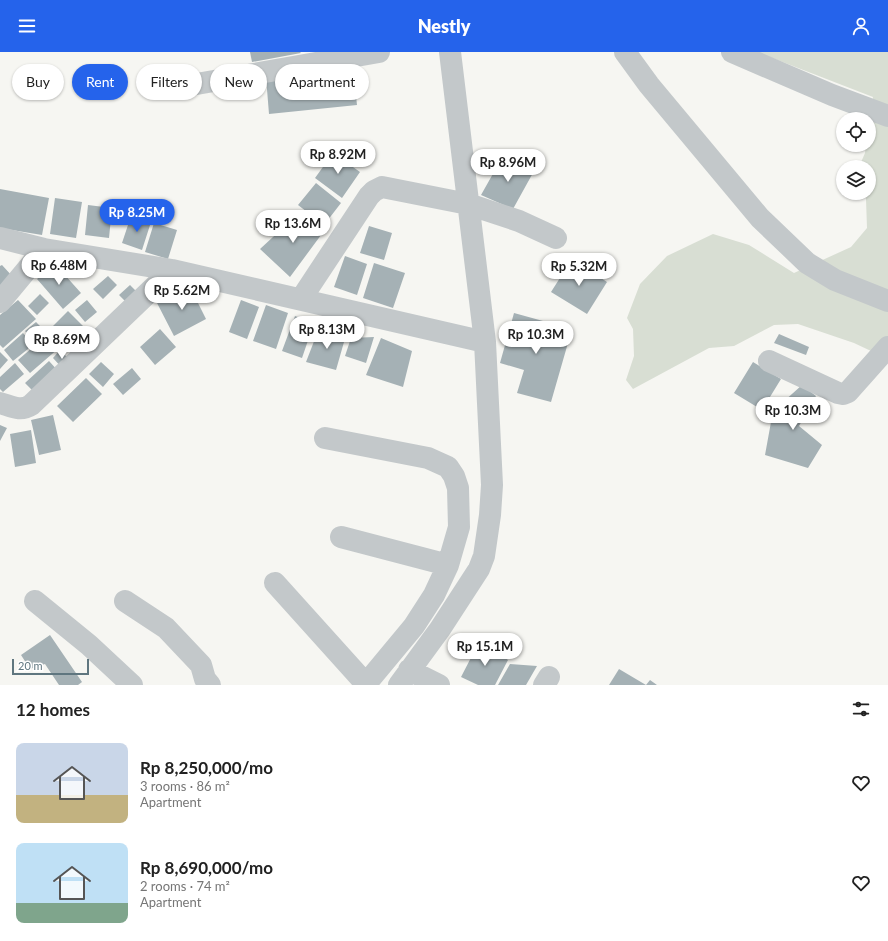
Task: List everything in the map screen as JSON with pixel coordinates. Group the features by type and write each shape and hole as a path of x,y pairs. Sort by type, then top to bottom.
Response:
{"street":[{"path":"202,83 379,52"},
{"path":"439,685 404,678 440,629 474,578 484,556 490,515 492,485 485,342 450,52"},
{"path":"625,52 649,85 756,213 807,263 835,280 888,301"},
{"path":"732,52 832,96 888,116"},
{"path":"301,299 369,196 374,191 382,187 468,204 519,221 556,238"},
{"path":"0,238 44,249 172,270 485,342"},
{"path":"0,302 44,249"},
{"path":"0,403 25,409 31,406 172,270"},
{"path":"769,361 838,394 843,394 848,392 888,347"},
{"path":"276,583 365,685 414,626 434,595 448,566 459,527 458,488 454,476 448,467 428,458 325,438"},
{"path":"341,536 448,566"},
{"path":"35,601 89,645 132,685"},
{"path":"125,601 166,628 200,665 205,679 210,685"}],"shaded area":[{"path":"757,52 888,52 888,359 854,343 798,324 774,325 734,346 709,348 633,389 626,380 634,356 633,329 627,318 640,284 667,256 713,234 749,245 794,273 851,247 867,228 866,200 876,200 876,160 862,160 865,152 876,152 876,112 871,112 873,97"}],"building":[{"path":"250,52 300,52 301,53 252,62"},
{"path":"275,76 275,100 356,100 357,105 269,114 267,77"},
{"path":"333,153 360,172 342,198 315,178"},
{"path":"503,156 534,171 513,209 481,195"},
{"path":"316,183 341,203 324,225 298,205"},
{"path":"0,189 49,198 42,235 0,228"},
{"path":"55,198 82,202 76,238 50,234"},
{"path":"88,205 112,208 109,238 85,235"},
{"path":"299,213 324,231 290,277 260,249"},
{"path":"131,216 151,222 142,250 122,243"},
{"path":"154,223 177,230 168,259 145,252"},
{"path":"369,226 392,233 384,260 360,253"},
{"path":"345,256 367,264 357,295 334,287"},
{"path":"572,259 607,282 587,314 551,292"},
{"path":"374,263 405,273 393,308 363,298"},
{"path":"55,264 81,293 63,309 37,279"},
{"path":"2,265 13,277 0,289 0,266"},
{"path":"108,276 117,285 103,299 93,289"},
{"path":"130,285 139,294 128,304 119,295"},
{"path":"190,287 206,319 174,336 157,303"},
{"path":"40,294 49,303 37,315 28,306"},
{"path":"18,300 36,319 3,348 0,345 0,315"},
{"path":"87,300 97,312 85,322 75,310"},
{"path":"241,300 259,307 247,339 229,332"},
{"path":"266,305 288,313 276,349 253,341"},
{"path":"68,311 95,338 77,357 49,330"},
{"path":"514,313 572,329 551,402 517,393 524,370 500,363"},
{"path":"295,316 314,323 302,358 282,351"},
{"path":"36,322 45,331 34,341 25,331"},
{"path":"160,329 176,347 155,365 140,347"},
{"path":"318,331 346,335 336,370 306,362"},
{"path":"23,333 33,345 13,361 4,350"},
{"path":"48,334 59,348 30,373 18,360"},
{"path":"779,334 809,347 806,355 774,343"},
{"path":"374,337 366,363 345,356 351,338"},
{"path":"381,338 412,351 403,387 366,375"},
{"path":"60,350 71,361 63,369 53,358"},
{"path":"0,352 8,360 0,369"},
{"path":"49,361 59,372 36,394 25,383"},
{"path":"101,362 114,374 103,387 89,374"},
{"path":"753,362 781,379 762,410 734,393"},
{"path":"15,363 24,374 3,392 0,389 0,377"},
{"path":"132,368 141,379 123,395 113,384"},
{"path":"86,378 102,394 73,422 57,406"},
{"path":"802,385 816,396 799,426 822,445 808,468 765,455 773,411"},
{"path":"53,415 61,450 39,455 31,420"},
{"path":"0,425 7,428 0,441"},
{"path":"31,430 36,463 15,467 10,434"},
{"path":"50,635 82,682 78,685 59,685 45,664 30,669 21,655"},
{"path":"492,647 508,660 495,685 478,685 461,677 476,648"},
{"path":"510,664 537,666 526,685 498,685"},
{"path":"619,669 646,685 609,685"},
{"path":"650,680 657,685 646,685"}]}
